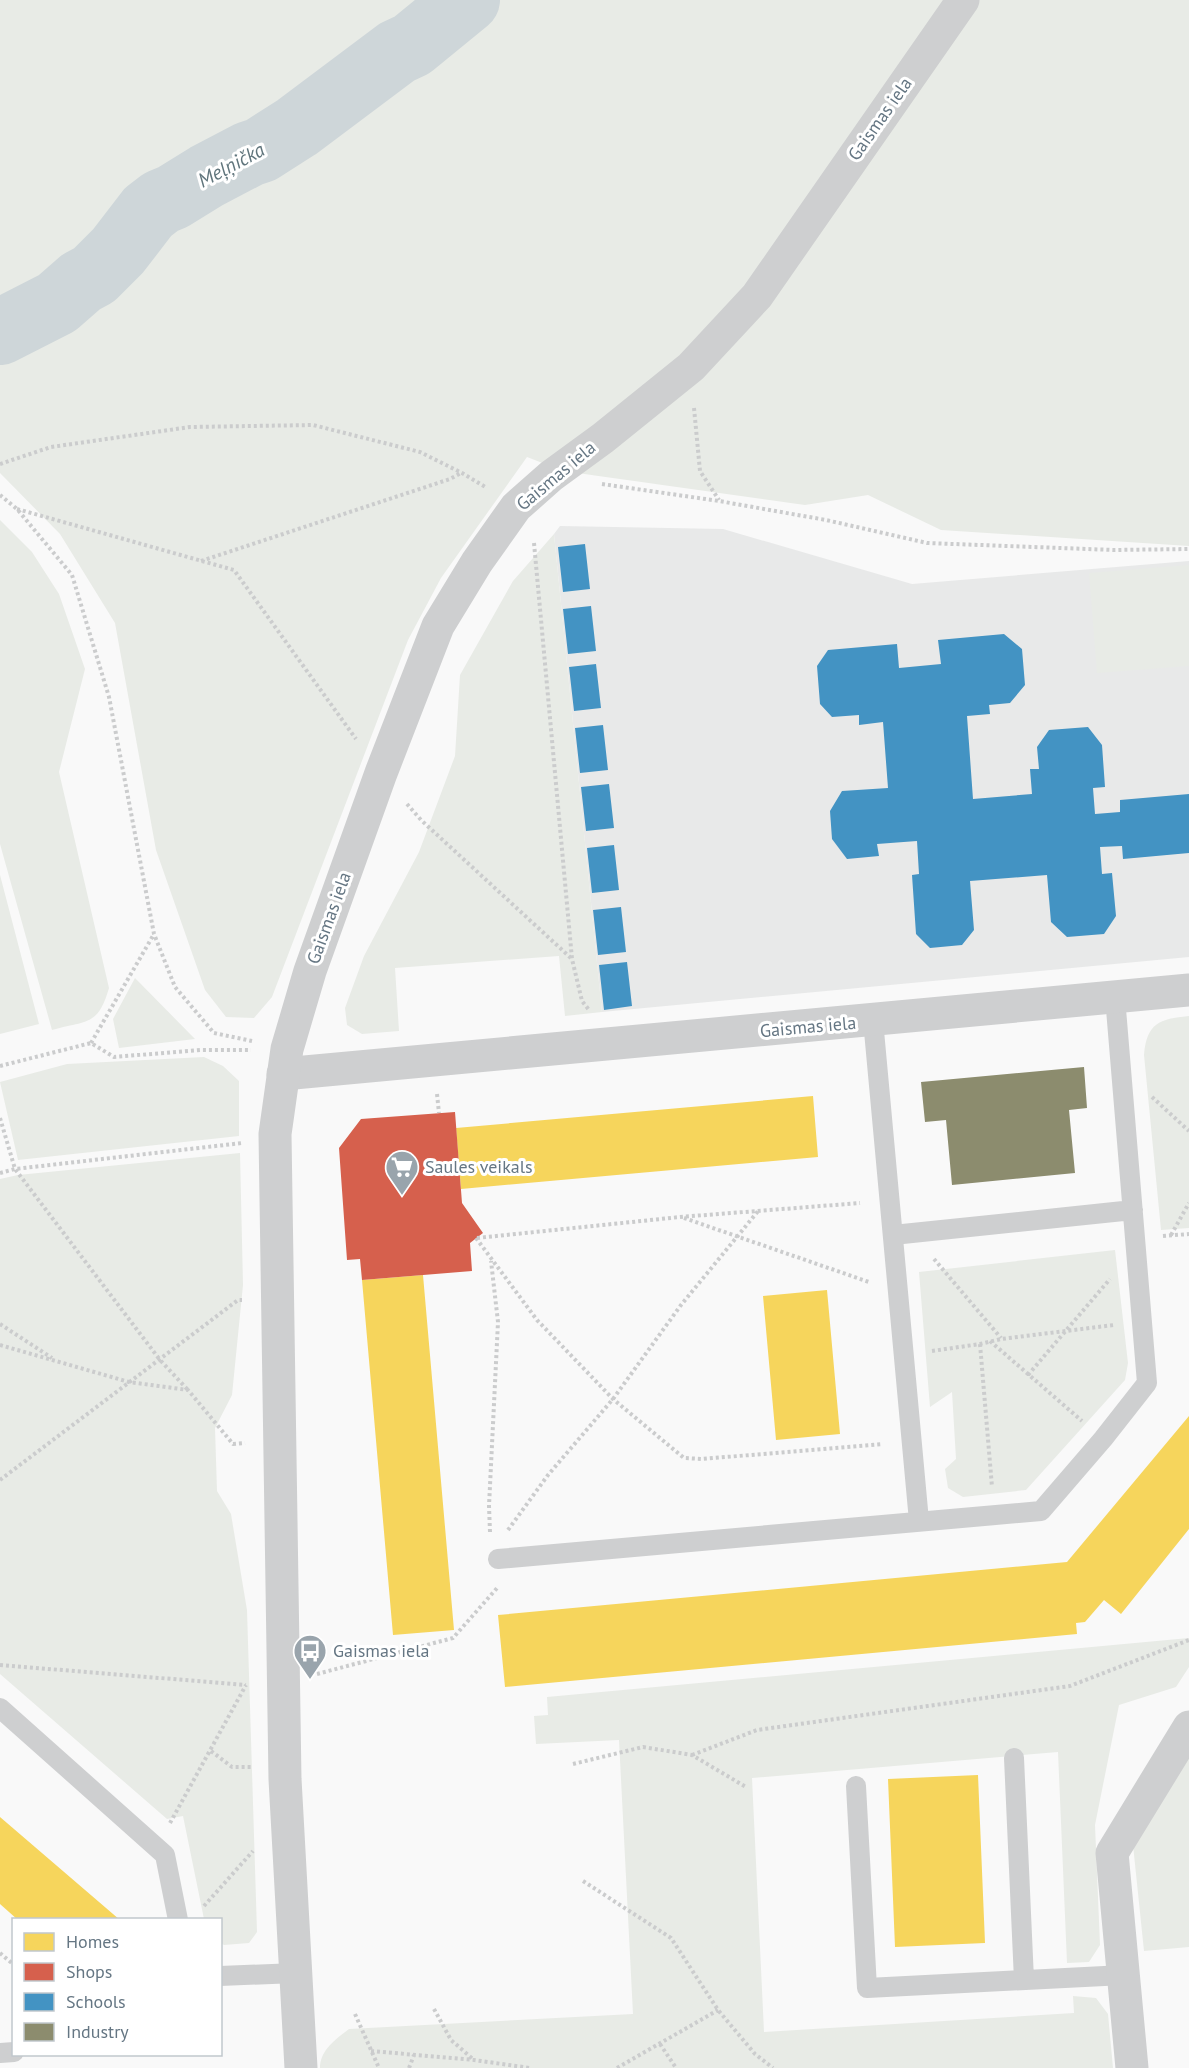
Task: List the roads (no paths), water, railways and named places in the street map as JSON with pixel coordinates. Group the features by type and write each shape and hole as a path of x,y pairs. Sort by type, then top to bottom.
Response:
{"street":[{"name":"Gaismas iela","path":"301,2068 285,1766 275,1140 285,1061 310,971 381,773 438,626 477,562 516,507 691,367 757,296 963,0"},
{"name":"Gaismas iela","path":"285,1061 620,1044 1189,990"},
{"path":"1132,2068 1112,1852 1189,1727"}],"lane":[{"path":"497,1552 1041,1511 1103,1439 1147,1383 1115,997"},
{"path":"873,1020 890,1201 903,1234 898,1293 919,1521"},
{"path":"903,1234 1133,1210"},
{"path":"0,1708 165,1856 178,1918"},
{"path":"1014,1758 1024,1980"},
{"path":"856,1786 867,1988 1124,1975"},
{"path":"222,1976 296,1972"}],"waterway":[{"name":"Meļņička","path":"0,332 57,303 81,282 94,275 118,251 148,212 161,202 249,154 261,150 297,127 397,52 412,45 467,0"}],"place":[{"name":"Saules veikals","path":"402,1196"},
{"name":"Gaismas iela","path":"310,1680"}]}
